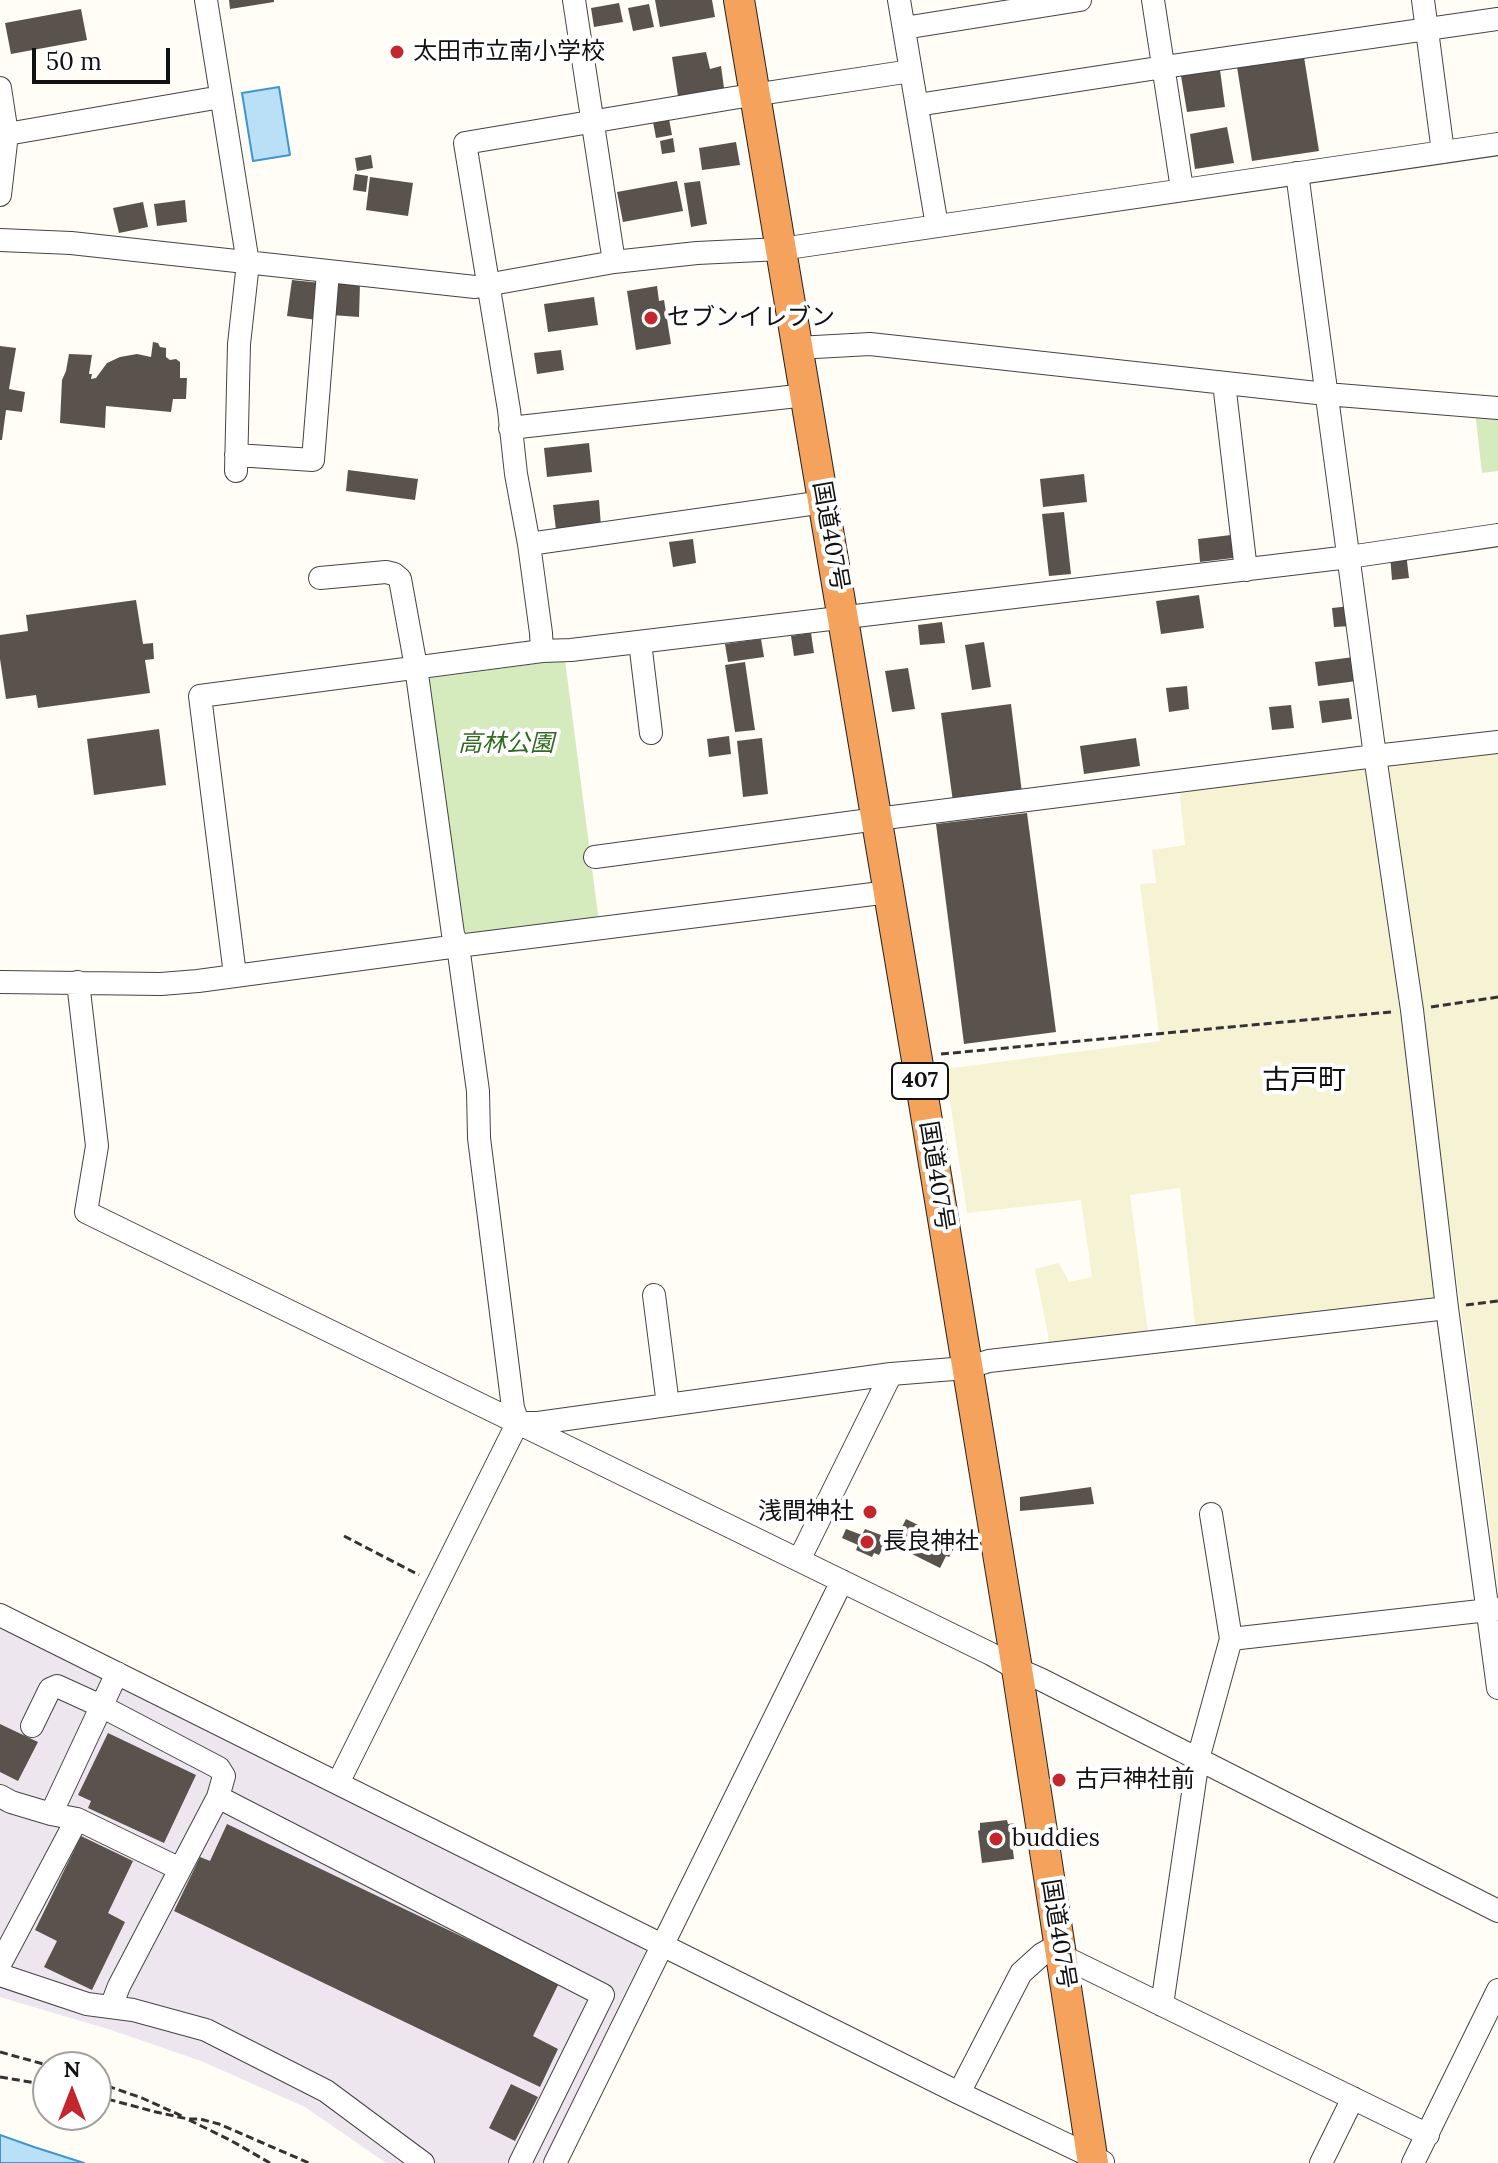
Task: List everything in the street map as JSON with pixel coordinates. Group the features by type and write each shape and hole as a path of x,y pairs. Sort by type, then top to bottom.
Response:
{"highway":[{"name":"国道407号","path":"739,0 844,617 1097,2161"}],"street":[{"path":"206,0 248,263 239,344 236,463 313,460 328,272"},
{"path":"574,0 614,262"},
{"path":"899,0 937,226"},
{"path":"904,28 1080,0"},
{"path":"1153,0 1182,189"},
{"path":"1423,0 1443,152"},
{"path":"917,105 1498,19"},
{"path":"542,651 509,410 465,143 911,71"},
{"path":"0,88 7,134 0,195"},
{"path":"7,134 221,97"},
{"path":"0,240 71,243 475,287 614,262 697,253 781,249 1498,144"},
{"path":"1297,173 1412,1010 1447,1308 1493,1610 1498,1688"},
{"path":"797,348 870,344 1326,394 1498,408"},
{"path":"1224,383 1246,570"},
{"path":"510,428 806,395"},
{"path":"529,544 824,502"},
{"path":"235,975 200,696 542,651 1246,570 1498,535"},
{"path":"320,578 386,572 400,579 416,667 453,934 458,946 478,1091 479,1138 513,1408 518,1422 338,1783"},
{"path":"640,642 651,733"},
{"path":"595,857 1498,742"},
{"path":"0,982 161,984 198,981 889,892"},
{"path":"78,982 97,1146 86,1212 991,1654 1498,1911"},
{"path":"654,1295 668,1405"},
{"path":"518,1422 538,1423 891,1374 966,1368 989,1361 1447,1308"},
{"path":"799,1560 891,1374"},
{"path":"1162,2005 1198,1759 1231,1639 1211,1514"},
{"path":"555,2163 842,1581"},
{"path":"1231,1639 1493,1610"},
{"path":"0,1615 1097,2161"},
{"path":"51,1814 117,1673"},
{"path":"32,1726 50,1689 57,1686 219,1768 224,1776 218,1797 119,1986 111,2007"},
{"path":"0,1796 51,1814 77,1819 180,1869"},
{"path":"218,1797 603,1995 520,2163"},
{"path":"0,1964 77,1819"},
{"path":"959,2093 1021,1973 1042,1954 1061,1950 1162,2005 1428,2135"},
{"path":"0,1975 87,2004 133,2010 206,2030 326,2091 423,2163"},
{"path":"1413,2163 1498,1990"},
{"path":"1321,2163 1353,2098"}],"path":[{"path":"917,1060 955,1052 1412,1010 1498,997"},
{"path":"1447,1308 1498,1301"},
{"path":"344,1536 437,1585"},
{"path":"0,2052 32,2061"},
{"path":"0,2077 32,2082"},
{"path":"112,2088 188,2119 270,2163"},
{"path":"112,2100 219,2124 309,2163"}],"shaded area":[{"path":"1498,749 1498,1589 1388,763"},
{"path":"1372,763 1442,1304 1196,1332 1180,1188 1130,1195 1149,1340 1051,1351 1035,1269 1059,1263 1069,1282 1092,1277 1081,1200 967,1213 945,1069 1160,1041 1140,884 1156,883 1152,850 1185,845 1179,788"},
{"path":"0,1624 642,1944 645,1952 542,2163 386,2163 305,2107 201,2061 0,1997"}],"green space":[{"path":"1475,411 1498,411 1498,471 1482,473"},
{"name":"高林公園","path":"565,660 599,922 468,937 464,930 425,683 431,678"}],"water":[{"path":"279,87 290,155 253,161 242,93"},
{"path":"0,2135 34,2147 84,2163 0,2163"}],"building":[{"path":"229,0 274,0 274,2 230,9"},
{"path":"655,0 712,0 715,17 660,27"},
{"path":"619,3 623,22 594,27 591,8"},
{"path":"649,4 654,27 633,31 628,8"},
{"path":"81,9 87,40 11,54 5,23"},
{"path":"706,52 710,69 721,66 724,88 678,96 672,57"},
{"path":"1304,57 1319,151 1252,161 1237,67"},
{"path":"1220,70 1225,107 1187,112 1181,76"},
{"path":"669,119 672,135 656,138 653,122"},
{"path":"1227,127 1234,163 1195,169 1190,134"},
{"path":"673,138 675,152 662,154 660,141"},
{"path":"736,142 740,165 702,170 699,148"},
{"path":"371,155 373,168 357,171 355,158"},
{"path":"355,174 368,176 366,192 353,190"},
{"path":"370,177 413,183 408,216 366,210"},
{"path":"677,181 683,211 623,222 617,192"},
{"path":"700,181 707,224 691,227 684,183"},
{"path":"185,200 187,222 157,226 154,204"},
{"path":"143,202 148,227 119,233 113,208"},
{"path":"292,280 321,283 317,320 287,316"},
{"path":"333,282 360,283 359,317 331,315"},
{"path":"657,286 659,301 664,300 671,344 636,350 627,291"},
{"path":"594,297 598,325 548,332 544,304"},
{"path":"153,342 166,348 166,357 170,360 180,362 180,378 187,378 186,399 173,399 171,412 106,406 105,428 60,423 62,380 69,354 92,355 91,379 96,378 107,363 120,357 137,354 151,357"},
{"path":"0,346 16,348 9,389 25,392 22,412 6,410 2,440 0,440"},
{"path":"561,350 564,370 537,374 534,353"},
{"path":"589,443 592,472 547,477 544,448"},
{"path":"348,470 418,479 415,500 346,491"},
{"path":"1084,474 1087,502 1043,507 1040,479"},
{"path":"599,500 601,526 556,530 553,505"},
{"path":"1064,512 1071,574 1049,576 1042,514"},
{"path":"1231,535 1233,558 1200,562 1198,539"},
{"path":"693,539 696,563 673,567 669,542"},
{"path":"1406,553 1409,578 1392,580 1390,555"},
{"path":"1199,595 1204,628 1161,634 1156,601"},
{"path":"136,600 143,644 153,643 154,659 145,660 150,693 38,708 36,695 6,699 0,635 28,631 26,615"},
{"path":"1350,606 1351,626 1334,627 1332,608"},
{"path":"942,622 945,643 920,645 918,625"},
{"path":"811,633 814,653 794,656 791,636"},
{"path":"761,639 764,657 728,662 725,644"},
{"path":"984,642 991,687 972,690 965,645"},
{"path":"1354,657 1357,681 1318,686 1315,662"},
{"path":"745,662 755,730 735,732 725,665"},
{"path":"908,668 915,709 892,712 885,671"},
{"path":"1187,686 1189,709 1169,712 1166,688"},
{"path":"1349,698 1352,719 1322,723 1319,701"},
{"path":"1011,704 1022,793 953,802 941,713"},
{"path":"1291,705 1294,728 1272,730 1269,707"},
{"path":"159,729 166,785 94,795 87,739"},
{"path":"729,736 731,754 709,757 707,739"},
{"path":"762,738 768,794 743,797 737,741"},
{"path":"1136,738 1140,766 1084,774 1080,746"},
{"path":"1027,813 1056,1032 964,1044 936,824"},
{"path":"1091,1487 1094,1504 1020,1511 1020,1497"},
{"path":"906,1519 953,1542 951,1546 954,1548 940,1568 902,1549 904,1546 895,1541"},
{"name":"長良神社","path":"846,1529 862,1535 865,1529 881,1535 879,1541 885,1543 879,1555 874,1553 872,1557 856,1550 858,1545 842,1538"},
{"path":"0,1724 38,1742 18,1781 0,1772"},
{"path":"108,1733 196,1775 164,1843 88,1808 91,1801 78,1795"},
{"path":"1007,1820 1008,1824 1017,1823 1019,1842 1012,1843 1014,1859 982,1863 980,1823"},
{"path":"227,1824 559,1983 533,2036 558,2049 540,2087 174,1911 200,1857 210,1861"},
{"path":"81,1836 133,1861 108,1913 125,1922 92,1990 44,1967 57,1941 35,1930"},
{"path":"511,2084 538,2097 515,2141 489,2128"}],"place":[{"name":"太田市立南小学校","path":"397,52"},
{"name":"セブンイレブン","path":"651,318"},
{"name":"浅間神社","path":"870,1512"},
{"name":"長良神社","path":"867,1542"},
{"name":"古戸神社前","path":"1059,1780"},
{"name":"buddies","path":"996,1839"}],"district":[{"name":"古戸町","path":"1304,1081"}]}
